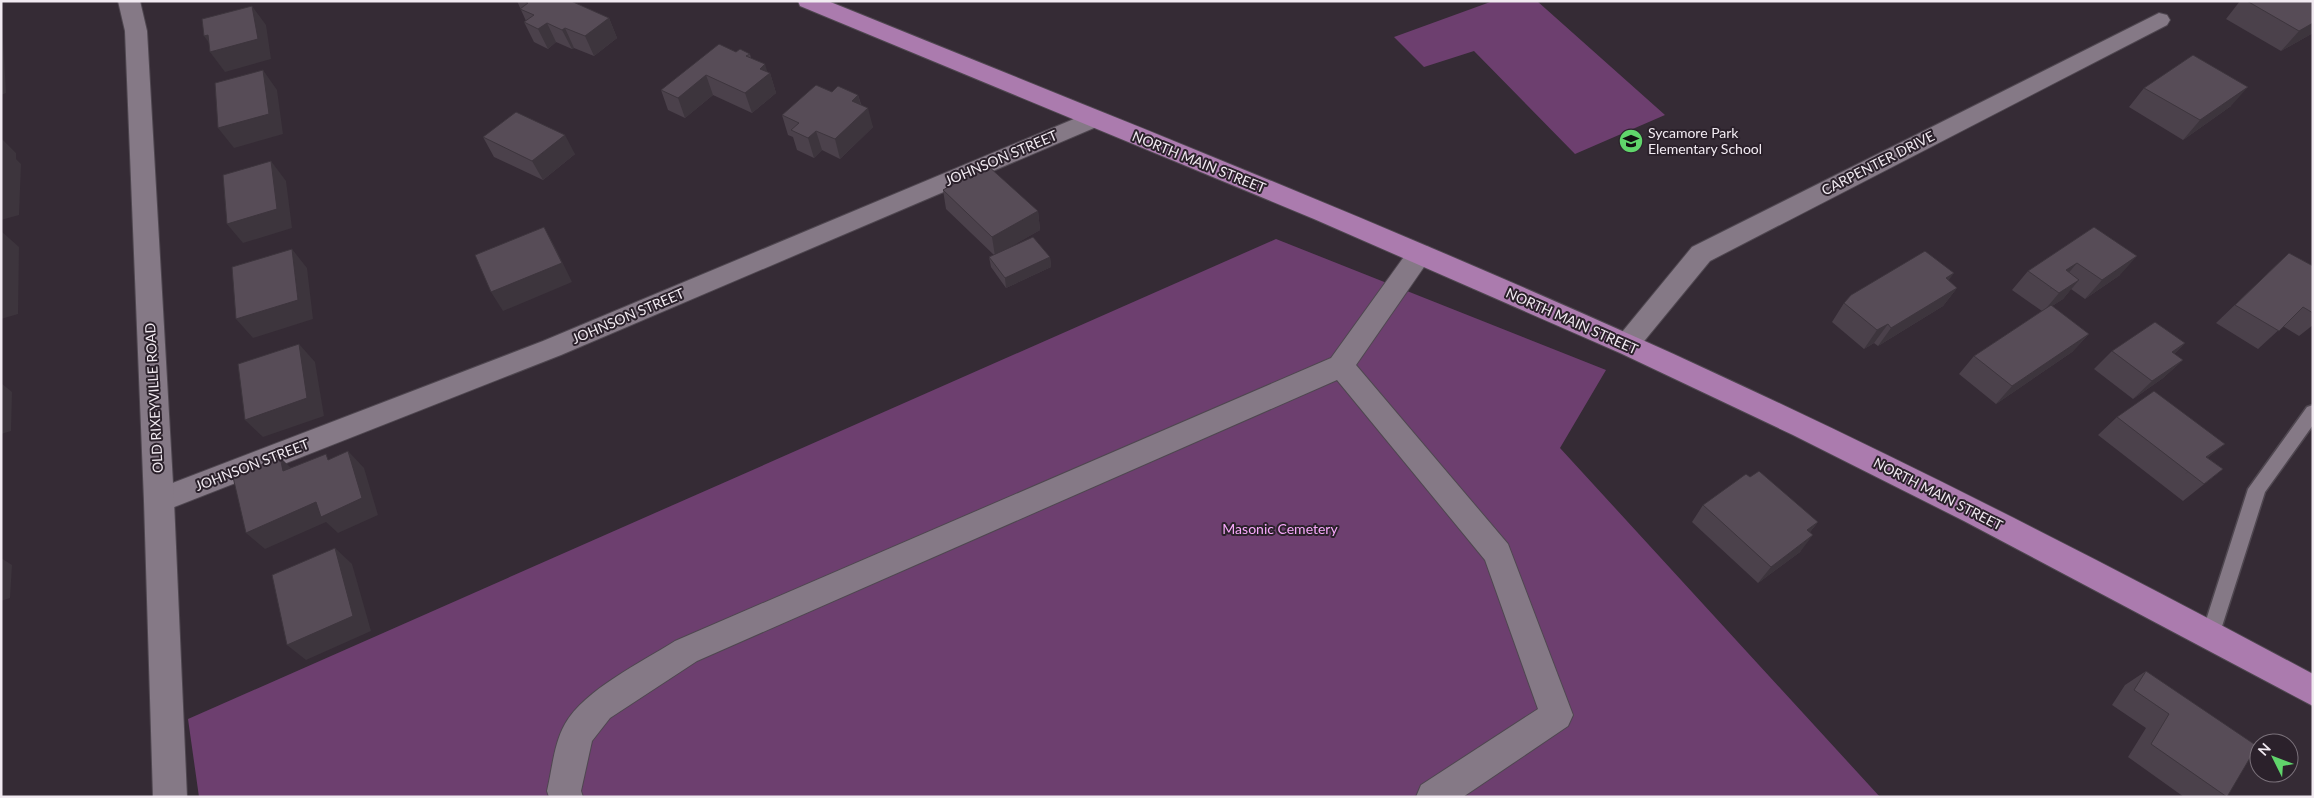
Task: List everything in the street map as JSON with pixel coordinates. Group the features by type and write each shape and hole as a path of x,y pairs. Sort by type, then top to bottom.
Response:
{"main road":[{"name":"NORTH MAIN STREET","path":"808,1 1420,254 1626,344 1845,447 2038,544 2313,691"}],"street":[{"name":"OLD RIXEYVILLE ROAD","path":"129,1 136,31 159,501 170,797"},
{"name":"CARPENTER DRIVE","path":"1626,344 1701,254 2159,20"},
{"name":"JOHNSON STREET","path":"159,501 552,348 1093,119"},
{"path":"566,797 564,791 577,734 599,707 686,651 1341,366 1420,254"},
{"path":"1341,366 1497,553 1557,715 1433,797"}],"lane":[{"path":"2210,636 2257,489 2313,412"}],"green space":[{"path":"1493,1 1537,1 1665,115 1575,154 1474,51 1424,67 1394,37"},
{"name":"Masonic Cemetery","path":"1276,239 1606,370 1560,448 1880,797 199,797 188,719"}],"building":[{"path":"524,1 571,1 609,18 585,36 565,28 562,30 547,23 538,29 524,22 534,15 520,9 528,3"},
{"path":"2247,1 2313,1 2313,23 2299,31"},
{"path":"252,6 258,39 210,52 208,35 204,36 202,19"},
{"path":"719,44 736,52 740,49 750,54 746,56 765,64 760,69 770,73 745,93 706,75 678,98 661,90"},
{"path":"2193,55 2248,87 2200,120 2144,88"},
{"path":"263,70 269,114 218,128 215,83"},
{"path":"816,85 832,92 838,86 858,95 852,101 868,108 835,139 816,131 808,138 791,130 799,123 782,115"},
{"path":"516,112 565,135 532,161 483,137"},
{"path":"271,161 277,209 227,224 223,175"},
{"path":"987,165 1038,211 992,237 943,190"},
{"path":"544,227 562,263 491,292 475,255"},
{"path":"2094,227 2137,256 2102,280 2077,263 2066,270 2079,280 2059,293 2028,271"},
{"path":"1033,237 1050,257 1005,278 989,257"},
{"path":"292,249 298,300 236,319 232,267"},
{"path":"1925,251 1954,273 1946,278 1957,288 1891,328 1888,324 1877,330 1844,303 1851,295"},
{"path":"2289,253 2313,266 2313,313 2303,307 2279,331 2235,305"},
{"path":"2051,305 2089,334 2012,386 1974,356"},
{"path":"2155,322 2185,343 2172,352 2183,360 2152,381 2112,351"},
{"path":"299,344 307,398 245,420 238,364"},
{"path":"2154,391 2225,444 2206,457 2223,469 2204,484 2117,417"},
{"path":"348,451 362,498 321,517 316,502 246,533 233,477 280,457 283,471 326,454 328,460"},
{"path":"1759,471 1818,522 1807,530 1813,535 1771,567 1703,505 1746,474 1750,477"},
{"path":"335,548 353,616 287,645 272,575"},
{"path":"2146,671 2249,741 2249,760 2227,797 2151,744 2169,714 2134,690"}],"place":[{"name":"Sycamore Park Elementary School","path":"1631,141"}]}
